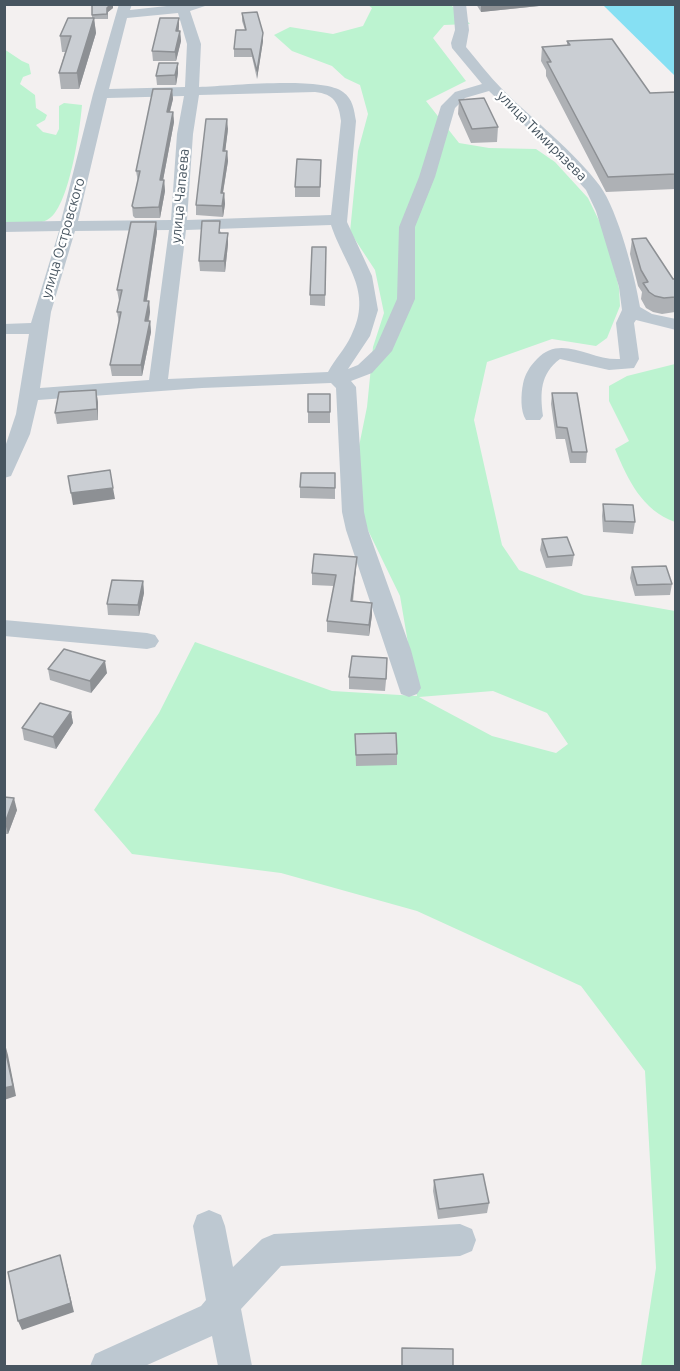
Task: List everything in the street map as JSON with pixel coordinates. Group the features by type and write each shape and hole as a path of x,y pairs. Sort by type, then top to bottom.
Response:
{"street":[{"path":"124,10 182,9 204,4"},
{"name":"улица Тимирязева","path":"459,4 462,30 458,43 459,48 491,86 547,139 593,188 604,212 628,287 630,310 625,323 630,359 627,364 612,366 575,354 555,353 539,369 530,386 533,416"},
{"name":"улица Чапаева","path":"158,386 178,225 185,135 192,91 194,44 187,16 182,9"},
{"name":"улица Островского","path":"4,472 10,462 28,395 42,310 68,227 100,94 124,10"},
{"path":"28,395 355,375 375,362 383,351 402,309 408,288 407,227 427,177 447,105 460,95 491,86"},
{"path":"100,94 322,88 340,96 344,102 349,129 347,153 340,179 338,220 362,275 369,303 366,323 336,376"},
{"path":"4,227 338,220"},
{"path":"630,310 646,318 675,326"},
{"path":"4,329 40,328"},
{"path":"336,376 346,387 355,521 399,650 408,688"},
{"path":"4,628 147,641"},
{"path":"209,1226 235,1366"},
{"path":"107,1366 213,1318 223,1304 274,1250 460,1240"}],"green space":[{"path":"368,5 451,5 470,24 444,25 433,38 466,81 426,101 459,143 489,148 536,149 555,162 588,198 606,235 619,288 620,306 607,338 596,346 552,339 487,362 474,420 502,545 519,570 584,595 675,611 675,1366 641,1366 656,1268 645,1071 581,986 417,911 281,873 132,854 94,810 159,713 195,642 332,691 417,696 400,596 364,522 357,456 367,407 373,347 384,313 375,270 350,232 358,151 368,114 360,85 345,78 332,66 292,51 274,35 290,27 333,34 363,26 372,8","holes":["493,691 547,713 568,744 556,753 492,736 419,697"]},
{"path":"4,49 29,64 31,74 23,77 20,84 35,95 36,108 47,115 45,120 36,125 43,132 56,135 59,129 59,106 64,103 82,105 79,132 67,186 55,213 47,220 37,223 5,224"},
{"path":"676,364 675,522 663,517 645,502 625,472 615,449 629,441 609,401 609,386 627,376"}],"water":[{"path":"603,5 675,5 675,76"}],"building":[{"path":"92,4 111,4 107,8 107,14 92,15"},
{"path":"257,12 263,33 257,71 251,49 234,49 236,30 246,30 242,13"},
{"path":"68,18 94,18 77,73 59,73 71,36 60,36"},
{"path":"160,18 179,18 176,31 180,31 175,52 152,51"},
{"path":"612,39 650,93 675,92 675,174 608,177 547,62 551,62 542,47 570,45 567,41"},
{"path":"159,63 178,63 175,75 156,76"},
{"path":"153,89 172,89 167,112 173,112 160,180 164,180 159,207 134,208 132,206 140,171 136,171"},
{"path":"484,98 498,127 472,129 459,100"},
{"path":"206,119 227,119 223,151 227,151 221,193 224,193 222,206 196,205"},
{"path":"297,159 321,160 320,187 295,187"},
{"path":"202,221 220,221 219,233 228,233 224,261 199,261"},
{"path":"131,222 156,222 144,301 149,301 145,321 150,321 141,365 110,365 121,312 117,312 122,290 117,290"},
{"path":"646,238 675,279 675,297 655,296 643,283 648,282 641,270 632,239"},
{"path":"312,247 326,247 325,295 310,295"},
{"path":"96,390 97,409 55,413 59,392"},
{"path":"552,393 577,393 587,452 572,452 567,428 557,427"},
{"path":"308,394 330,394 330,412 308,412"},
{"path":"110,470 113,488 71,493 68,476"},
{"path":"301,473 335,473 335,488 300,487"},
{"path":"603,504 633,505 635,522 605,521"},
{"path":"567,537 574,555 548,557 542,539"},
{"path":"314,554 357,557 351,601 372,603 369,625 327,621 336,575 312,573"},
{"path":"666,566 672,584 637,585 632,567"},
{"path":"112,580 143,581 138,605 107,604"},
{"path":"64,649 105,661 90,681 48,669"},
{"path":"352,656 387,658 386,679 349,677"},
{"path":"40,703 71,712 53,737 22,728"},
{"path":"396,733 397,754 356,755 355,734"},
{"path":"4,797 14,798 5,823 4,823"},
{"path":"4,1044 13,1086 4,1088"},
{"path":"483,1174 489,1203 439,1209 434,1180"},
{"path":"60,1255 71,1303 18,1321 8,1272"},
{"path":"402,1348 453,1349 453,1366 402,1366"}]}
